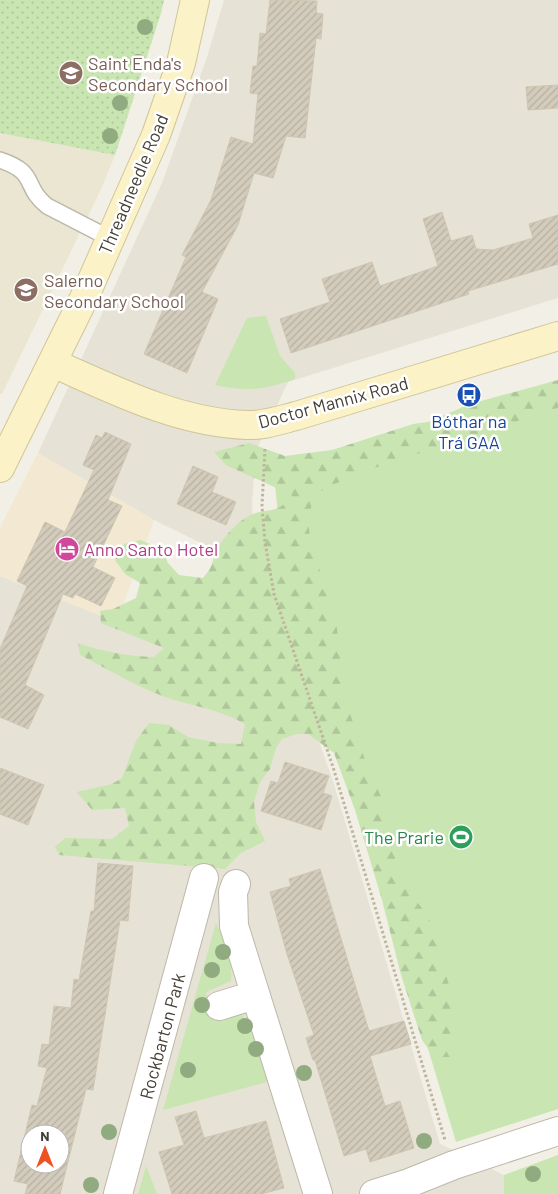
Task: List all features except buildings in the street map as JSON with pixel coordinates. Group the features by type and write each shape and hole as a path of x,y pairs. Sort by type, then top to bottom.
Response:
{"street":[{"name":"Threadneedle Road","path":"0,468 53,363 111,239 156,135 181,62 195,0"},
{"name":"Doctor Mannix Road","path":"53,363 136,399 211,422 248,425 265,424 296,416 558,336"},
{"name":"Rockbarton Park","path":"118,1194 204,878"},
{"path":"236,884 233,892 234,926 318,1194"},
{"path":"219,1006 255,995"},
{"path":"374,1194 409,1189 454,1165 558,1131"}],"lane":[{"path":"0,160 17,165 24,170 40,200 47,206 111,239"}],"path":[{"path":"265,443 262,506 265,542 274,594 333,767 441,1131 454,1165"}],"shaded area":[{"path":"0,0 164,0 115,155 102,187 2,394 0,394"},
{"path":"224,0 558,0 558,298 288,382 256,451 252,504 256,570 154,520 38,453 162,183 207,57"},
{"path":"38,453 154,520 117,622 0,576 0,527"},
{"path":"0,576 117,622 296,677 333,781 440,1144 504,1175 504,1194 0,1194"}],"green space":[{"name":"Saint Enda's Secondary School","path":"0,0 164,0 115,155 0,133"},
{"path":"266,316 280,356 295,373 295,379 274,386 255,389 237,389 215,385 247,318"},
{"path":"558,380 558,408 365,471 330,486 314,495 308,521 310,537 337,628 343,691 364,757 382,799 387,833 404,885 428,916 454,1003 456,1057 434,1057 422,1040 401,975 382,900 355,810 334,753 308,734 296,734 282,739 276,748 270,769 260,782 254,802 256,822 265,841 241,853 225,869 59,855 55,847 65,838 112,839 129,826 125,808 92,810 77,792 112,784 122,778 136,741 149,723 169,725 188,737 218,743 241,744 245,724 224,714 171,699 139,686 80,655 78,643 125,655 154,657 164,648 101,623 100,611 113,609 136,598 140,583 125,574 115,560 124,544 140,540 162,549 168,563 179,575 203,578 211,567 219,546 237,524 252,514 276,509 292,495 226,465 214,452 249,443 285,456 332,450 413,424 428,422 470,404"},
{"name":"The Prarie","path":"558,382 558,1109 456,1142 283,565 274,474"},
{"path":"216,923 228,951 231,965 231,981 206,992 214,1021 237,1014 245,1018 254,1034 267,1082 163,1110"},
{"path":"558,1155 558,1194 504,1194 504,1175"},
{"path":"146,1166 157,1194 138,1194"}],"place":[{"name":"Saint Enda's Secondary School","path":"71,73"},
{"name":"Salerno Secondary School","path":"26,290"},
{"name":"Bóthar na Trá GAA","path":"469,395"},
{"name":"Anno Santo Hotel","path":"67,549"},
{"name":"The Prarie","path":"461,837"}]}
